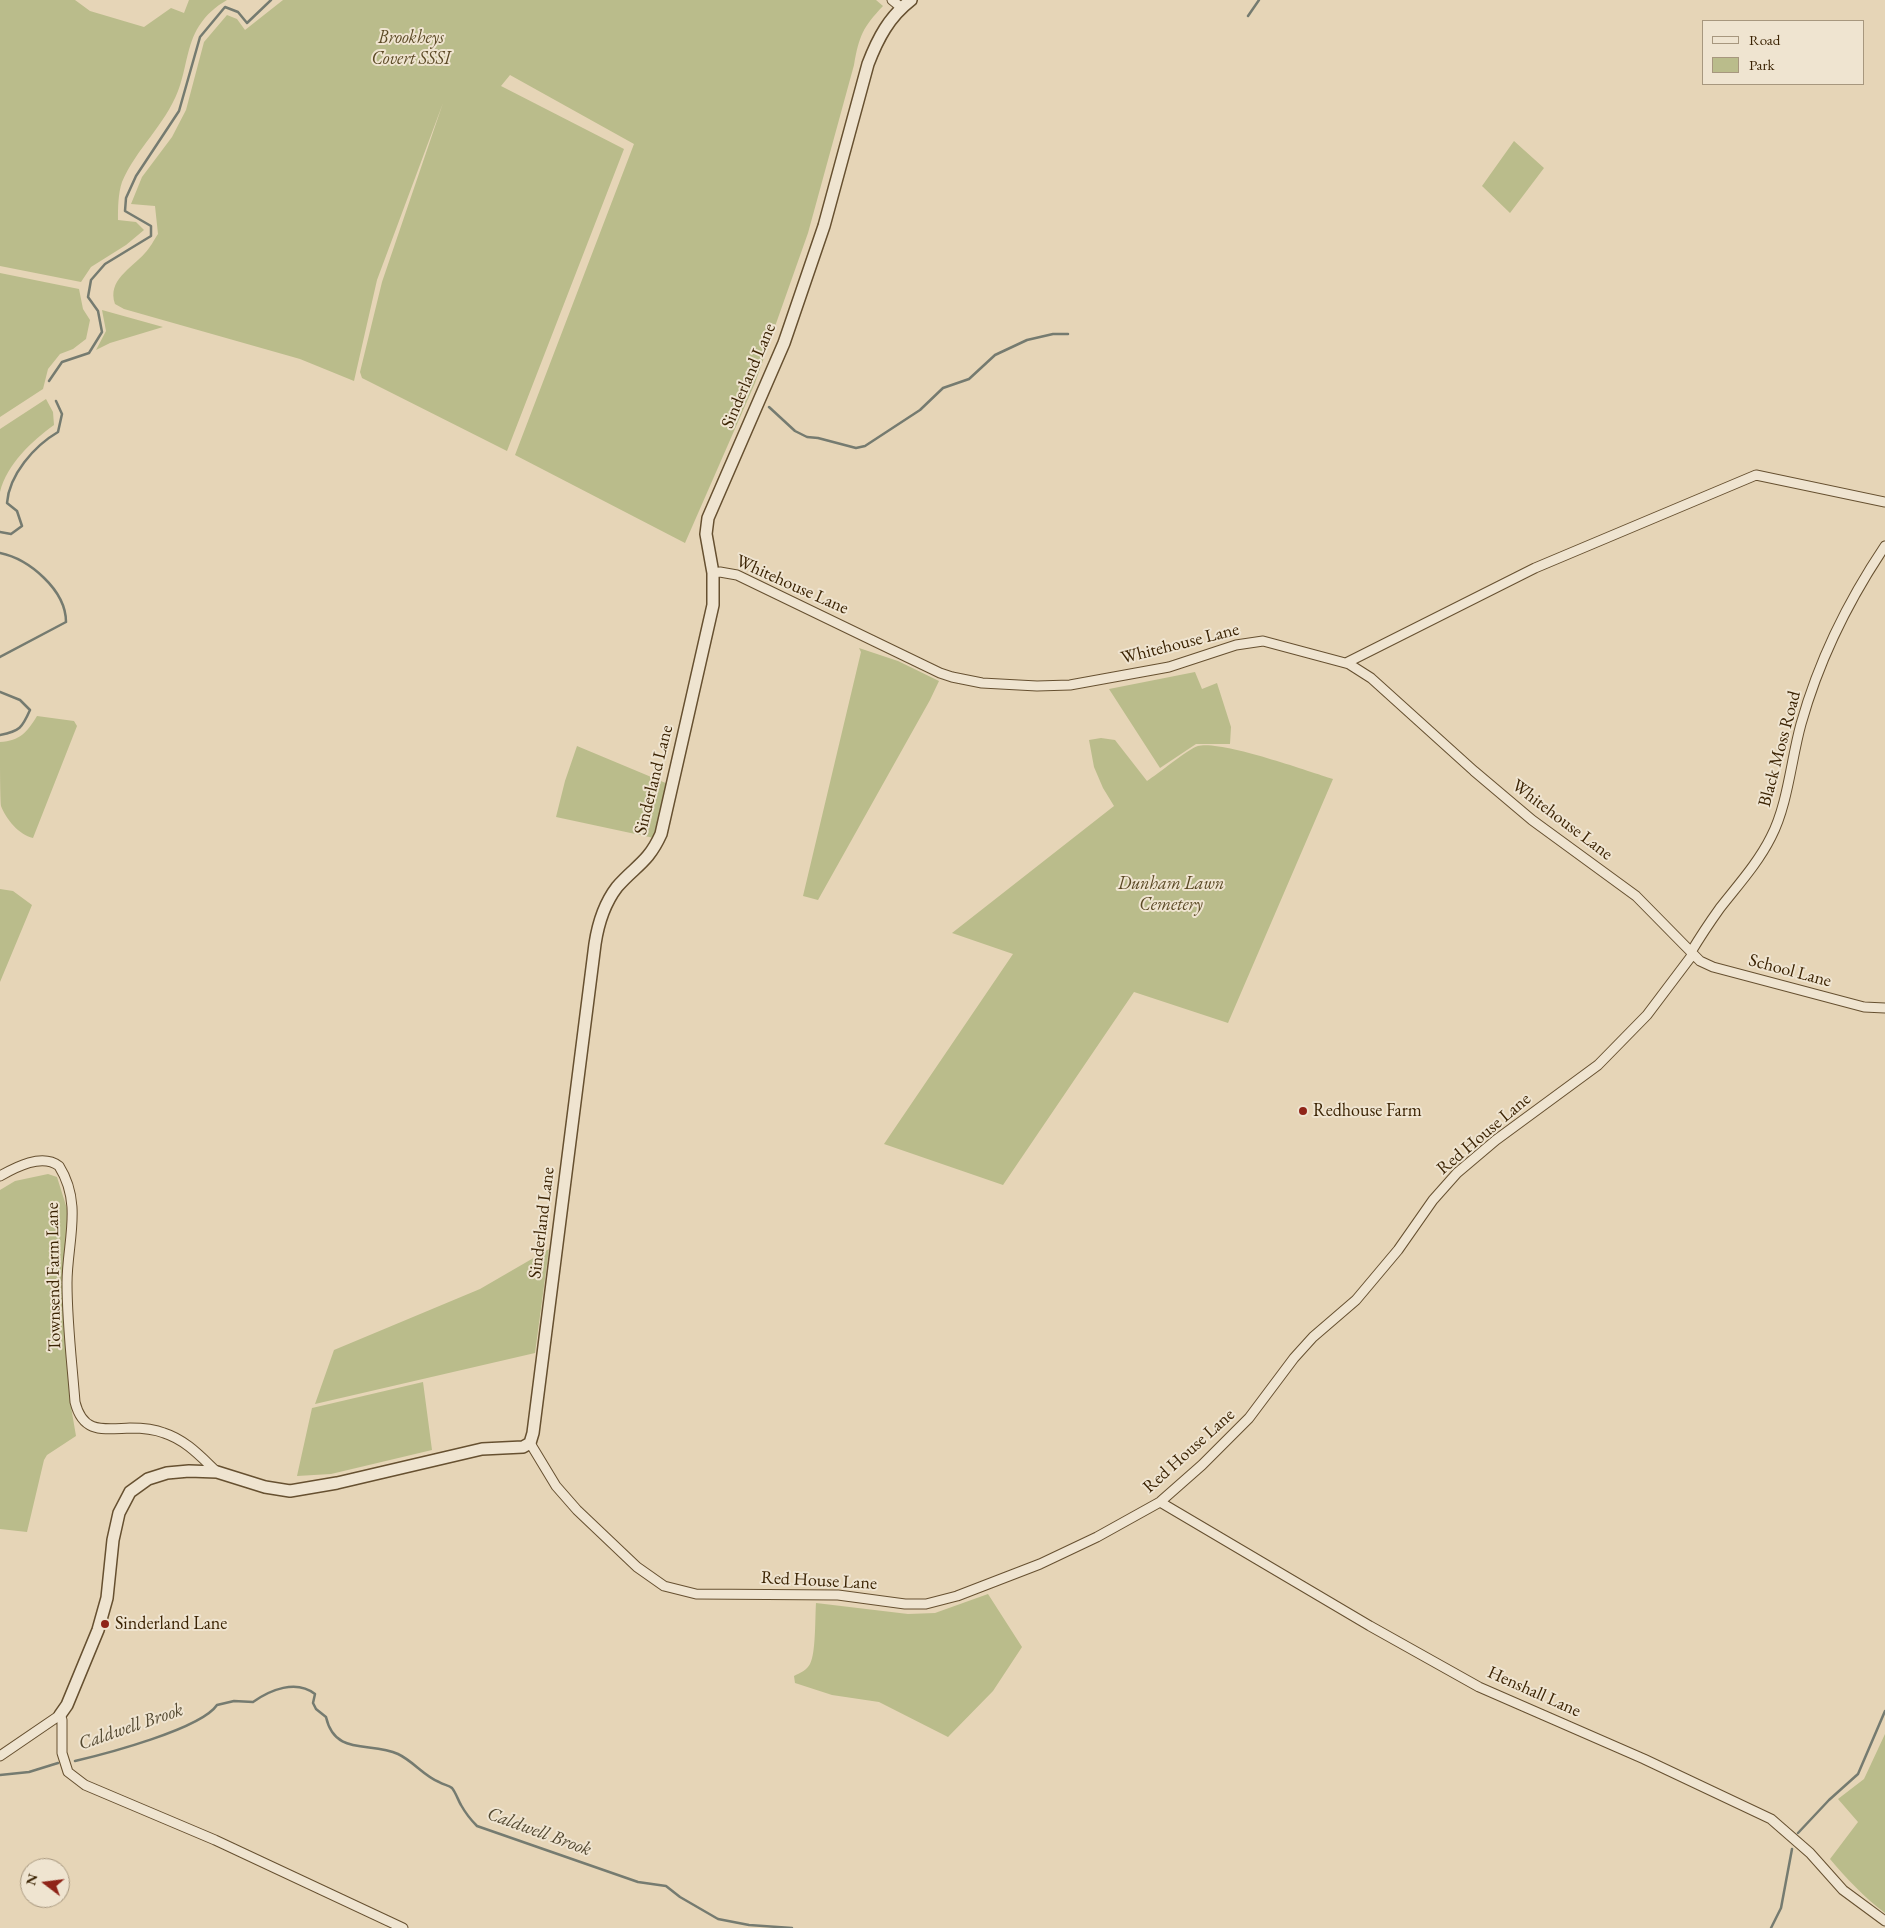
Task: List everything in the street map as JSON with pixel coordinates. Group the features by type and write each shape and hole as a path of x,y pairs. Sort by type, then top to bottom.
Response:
{"street":[{"path":"892,0 902,8"},
{"name":"Sinderland Lane","path":"530,1443 540,1381 597,931 609,899 622,882 650,855 661,834 713,605 713,573 706,526 712,508 784,343 824,226 868,64 878,38 892,18 911,0"},
{"path":"1346,663 1535,568 1756,475 1885,502"},
{"name":"Black Moss Road","path":"1692,953 1719,910 1748,873 1771,837 1779,815 1801,723 1816,678 1842,618 1859,586 1885,546"},
{"name":"Whitehouse Lane","path":"713,573 720,572 738,575 940,672 952,677 982,683 1037,686 1073,684 1170,667 1236,645 1263,641 1346,663 1371,678 1474,772 1532,820 1636,896 1649,907 1692,953"},
{"name":"School Lane","path":"1692,953 1700,961 1721,969 1864,1007 1885,1008"},
{"name":"Red House Lane","path":"530,1443 556,1486 577,1510 637,1567 664,1586 696,1594 838,1595 904,1604 926,1604 966,1593 1040,1564 1097,1537 1160,1502 1202,1465 1249,1418 1294,1358 1313,1337 1356,1300 1398,1250 1433,1200 1457,1172 1496,1140 1598,1065 1647,1015 1692,953"},
{"name":"Townsend Farm Lane","path":"0,1176 25,1165 48,1160 59,1166 67,1184 74,1217 67,1282 74,1393 78,1413 91,1427 102,1429 147,1429 171,1435 198,1454 217,1472"},
{"path":"0,1756 60,1715 67,1705 98,1630 106,1598 119,1513 130,1492 148,1479 167,1473 189,1471 217,1472 265,1487 290,1491 337,1483 467,1452 494,1448 520,1448 530,1443"},
{"name":"Henshall Lane","path":"1160,1502 1362,1622 1479,1687 1644,1759 1771,1819 1810,1853 1843,1890 1885,1922"},
{"path":"60,1715 62,1720 62,1753 68,1772 85,1785 215,1840 403,1928"}],"green space":[{"path":"0,0 75,0 90,11 144,27 171,8 184,13 189,0 227,0 212,11 199,26 189,49 178,91 166,115 135,159 122,182 119,196 118,220 136,222 144,230 126,245 91,267 81,282 0,266"},
{"name":"Brookheys Covert SSSI","path":"283,0 876,0 883,6 866,26 860,39 808,233 755,383 685,543 515,455 634,144 510,75 501,86 624,149 507,451 362,378 360,372 382,282 443,103 377,280 354,381 300,359 124,309 115,304 113,296 117,282 147,251 158,234 155,206 131,204 142,177 172,137 186,110 204,42 227,15 237,19 245,30"},
{"path":"1514,141 1544,168 1510,213 1482,186"},
{"path":"0,273 79,289 83,309 90,320 86,339 73,349 60,354 48,369 43,389 0,417"},
{"path":"102,310 163,327 110,343 96,350 106,331"},
{"path":"46,399 53,412 54,425 21,454 8,472 0,492 0,429"},
{"path":"859,648 898,661 939,681 818,900 803,896 861,652"},
{"path":"1195,672 1202,689 1217,683 1231,727 1230,744 1196,744 1160,768 1109,689"},
{"path":"37,716 74,721 77,726 33,838 23,834 14,826 1,806 0,742 18,738 30,727"},
{"name":"Dunham Lawn Cemetery","path":"1101,738 1115,740 1147,781 1193,748 1209,745 1225,747 1285,763 1333,779 1228,1023 1134,992 1003,1185 884,1144 1013,954 952,933 1114,806 1103,788 1094,767 1089,740"},
{"path":"577,746 668,784 654,838 556,817 565,781"},
{"path":"0,889 13,891 32,905 0,982"},
{"path":"48,1174 57,1177 68,1212 62,1289 70,1401 76,1436 47,1455 44,1460 27,1532 0,1529 0,1190 15,1181"},
{"path":"549,1249 535,1353 315,1404 334,1350 480,1289"},
{"path":"423,1382 432,1450 331,1474 297,1476 312,1408"},
{"path":"988,1594 1022,1647 993,1691 948,1737 879,1702 832,1695 795,1683 794,1676 807,1668 812,1659 816,1603 908,1614 935,1613"},
{"path":"1885,1734 1885,1913 1856,1888 1830,1859 1858,1822 1838,1799 1864,1779"}],"waterway":[{"path":"49,381 62,362 89,353 102,332 98,311 88,297 91,280 105,264 151,236 151,226 125,211 126,198 136,176 179,111 200,37 225,7 238,12 247,23 271,0"},
{"path":"1248,16 1259,0"},
{"path":"769,407 795,431 807,437 856,448 865,446 920,410 943,388 969,379 995,355 1027,340 1053,334 1068,334"},
{"path":"0,532 11,534 22,526 17,511 7,503 9,492 12,482 24,462 40,445 58,432 62,414 56,401"},
{"path":"0,553 23,562 44,578 60,599 66,622 0,657"},
{"path":"0,692 20,700 30,710 20,728 0,735"},
{"name":"Caldwell Brook","path":"75,1761 129,1747 173,1731 208,1714 217,1705 234,1701 253,1702 275,1690 300,1687 315,1694 313,1703 316,1709 326,1717 331,1730 337,1738 355,1746 388,1750 403,1757 428,1776 452,1788 465,1811 477,1826 638,1882 666,1886 680,1897 718,1919 749,1925 792,1928"},
{"name":"Caldwell Brook","path":"1798,1833 1829,1800 1858,1774 1885,1711"},
{"name":"Caldwell Brook","path":"0,1775 29,1772 58,1763"},
{"name":"Caldwell Brook","path":"1771,1928 1781,1908 1792,1849"}],"place":[{"name":"Redhouse Farm","path":"1303,1111"},
{"name":"Sinderland Lane","path":"105,1624"}]}
